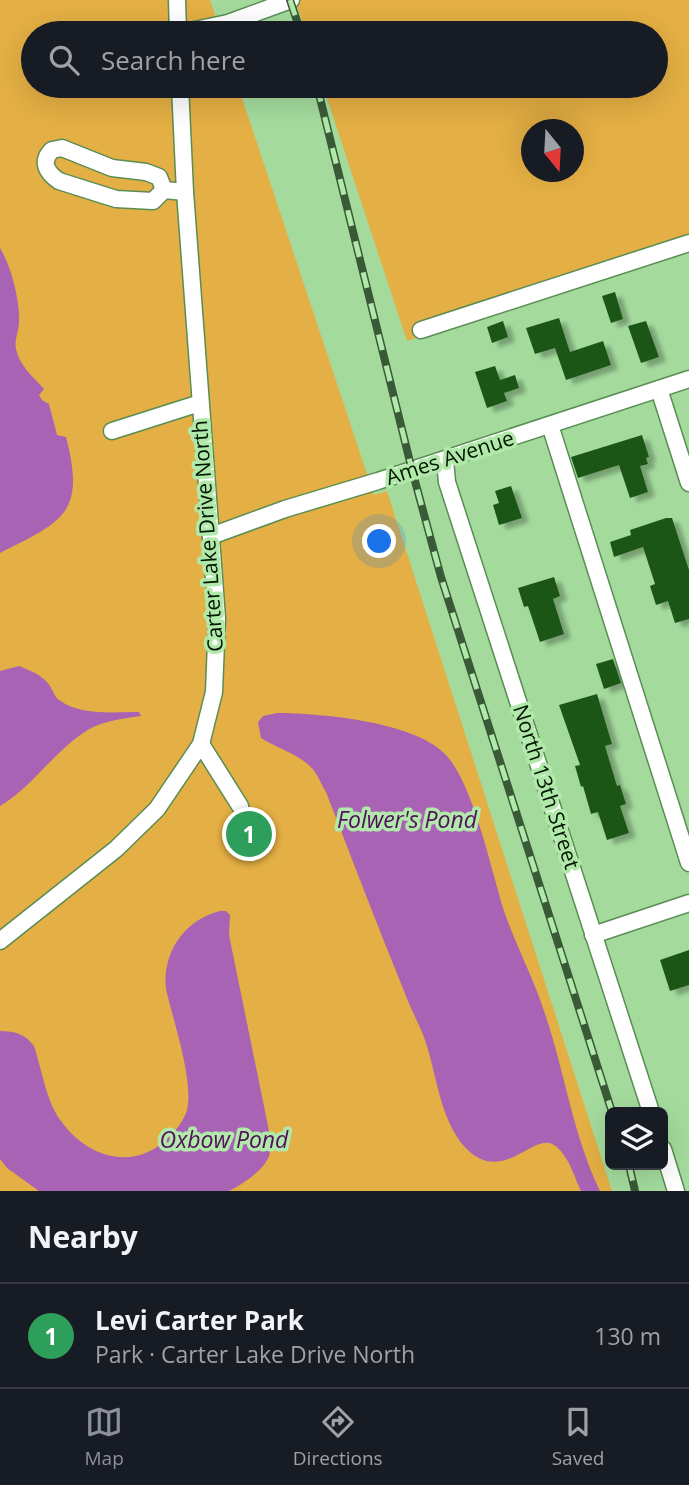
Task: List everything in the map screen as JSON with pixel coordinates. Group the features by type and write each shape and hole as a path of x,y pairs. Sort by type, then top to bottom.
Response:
{"street":[{"path":"177,0 178,21"},
{"path":"233,21 291,0"},
{"name":"Carter Lake Drive North","path":"0,941 116,849 158,810 201,744 214,692 217,652 211,536 181,98"},
{"path":"62,148 112,168 146,172 159,177 164,190 153,201 116,199 59,181 46,167 46,160 51,150 62,148"},
{"path":"164,190 185,192"},
{"path":"421,330 689,243"},
{"name":"Ames Avenue","path":"211,536 285,509 445,460 689,379"},
{"path":"659,389 689,483"},
{"path":"112,431 200,403"},
{"path":"550,425 689,863"},
{"name":"North 13th Street","path":"445,460 447,482 649,1107"},
{"path":"201,744 240,806"},
{"path":"593,935 689,903"},
{"path":"668,1165 676,1191"}],"shaded area":[{"path":"0,0 210,0 217,21 21,21 21,98 242,98 374,495 387,491 612,1191 0,1191"},
{"path":"295,0 689,0 689,247 407,341 327,98 668,98 668,21 302,21"}],"water":[{"path":"0,248 11,274 18,304 18,355 27,371 44,389 39,395 49,404 57,435 66,437 73,483 71,499 54,523 0,553"},
{"path":"19,666 44,679 58,699 67,705 87,711 139,712 141,716 110,721 89,729 61,751 22,790 0,806 0,671"},
{"name":"Folwer's Pond","path":"277,713 341,717 389,727 430,742 444,753 454,766 472,804 504,911 541,1001 576,1126 600,1191 581,1191 567,1160 554,1145 536,1145 503,1161 490,1162 477,1157 455,1134 444,1108 425,1040 326,792 315,772 304,761 261,738 258,722 263,716"},
{"name":"Oxbow Pond","path":"226,911 230,915 229,935 269,1130 270,1152 262,1167 229,1191 39,1191 7,1168 0,1159 0,1031 19,1034 34,1046 56,1113 72,1134 98,1152 128,1157 142,1154 157,1147 175,1130 186,1114 188,1083 166,989 168,963 178,940 186,930 207,915"}],"building":[{"path":"615,292 623,319 611,323 602,296"},
{"path":"559,318 570,352 603,341 611,365 566,380 555,348 535,354 526,328"},
{"path":"503,321 508,337 492,343 487,327"},
{"path":"646,321 659,357 641,363 628,326"},
{"path":"495,366 500,380 515,375 519,388 504,393 507,401 487,408 475,372"},
{"path":"642,435 649,457 646,458 648,464 640,466 648,492 630,498 619,465 578,478 571,457"},
{"path":"511,486 522,518 499,525 493,505 499,503 495,491"},
{"path":"672,518 689,570 689,619 675,623 668,601 656,605 650,586 655,584 643,547 614,557 610,542 631,535 630,530"},
{"path":"554,577 560,596 553,599 564,634 540,642 528,606 524,607 518,588"},
{"path":"613,659 621,683 604,689 596,664"},
{"path":"597,694 612,744 605,746 617,786 620,785 626,804 620,806 629,833 607,840 598,812 591,814 583,786 581,787 575,766 580,765 559,705"},
{"path":"689,950 689,985 670,991 660,960"}],"railway":[{"path":"290,0 297,21"},
{"path":"320,98 441,577 610,1107"},
{"path":"630,1170 635,1191"}],"place":[{"name":"Levi Carter Park","path":"249,834"}]}
